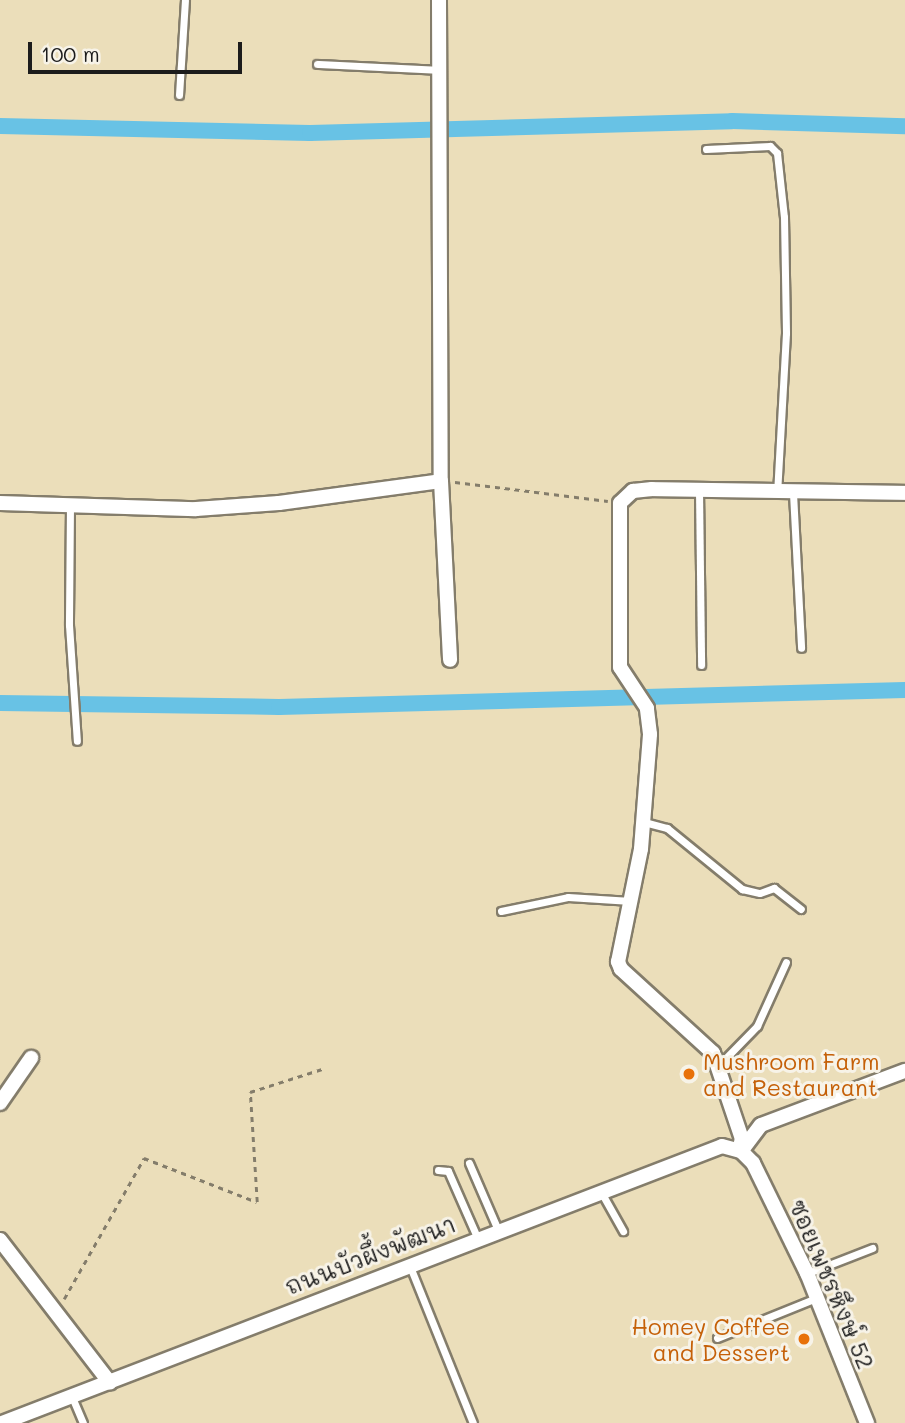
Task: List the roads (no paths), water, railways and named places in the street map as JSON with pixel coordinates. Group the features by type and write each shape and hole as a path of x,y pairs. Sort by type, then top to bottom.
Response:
{"street":[{"path":"439,0 441,481 450,660"},
{"path":"0,503 197,509 279,503 441,481"},
{"path":"740,1151 742,1139 717,1067 706,1044 621,969 644,822 650,734 647,708 620,667 620,503 633,491 905,493"},
{"path":"0,1103 31,1058"},
{"path":"740,1151 761,1125 905,1071"},
{"name":"ถนนบัวผึ้งพัฒนา","path":"2,1423 110,1384 409,1263 722,1146 740,1151"},
{"name":"ซอยเพชรหึงษ์ 52","path":"740,1151 753,1163 807,1273 867,1423"},
{"path":"0,1240 110,1384"}],"lane":[{"path":"179,95 185,0"},
{"path":"317,64 438,70"},
{"path":"706,149 770,146 777,153 784,217 786,333 777,493"},
{"path":"699,490 701,665"},
{"path":"793,493 801,648"},
{"path":"70,505 69,625 77,741"},
{"path":"644,822 667,828 742,889 760,893 774,888 801,909"},
{"path":"501,911 568,897 631,901"},
{"path":"717,1067 757,1026 786,962"},
{"path":"469,1163 498,1230"},
{"path":"438,1170 448,1171 477,1237"},
{"path":"601,1192 622,1231"},
{"path":"807,1273 872,1248"},
{"path":"409,1263 474,1423"},
{"path":"717,1338 817,1298"},
{"path":"72,1397 83,1423"}],"waterway":[{"path":"0,126 310,133 732,121 905,126"},
{"path":"0,703 279,707 905,690"}],"place":[{"name":"Mushroom Farm and Restaurant","path":"689,1074"},
{"name":"Homey Coffee and Dessert","path":"804,1339"}]}
